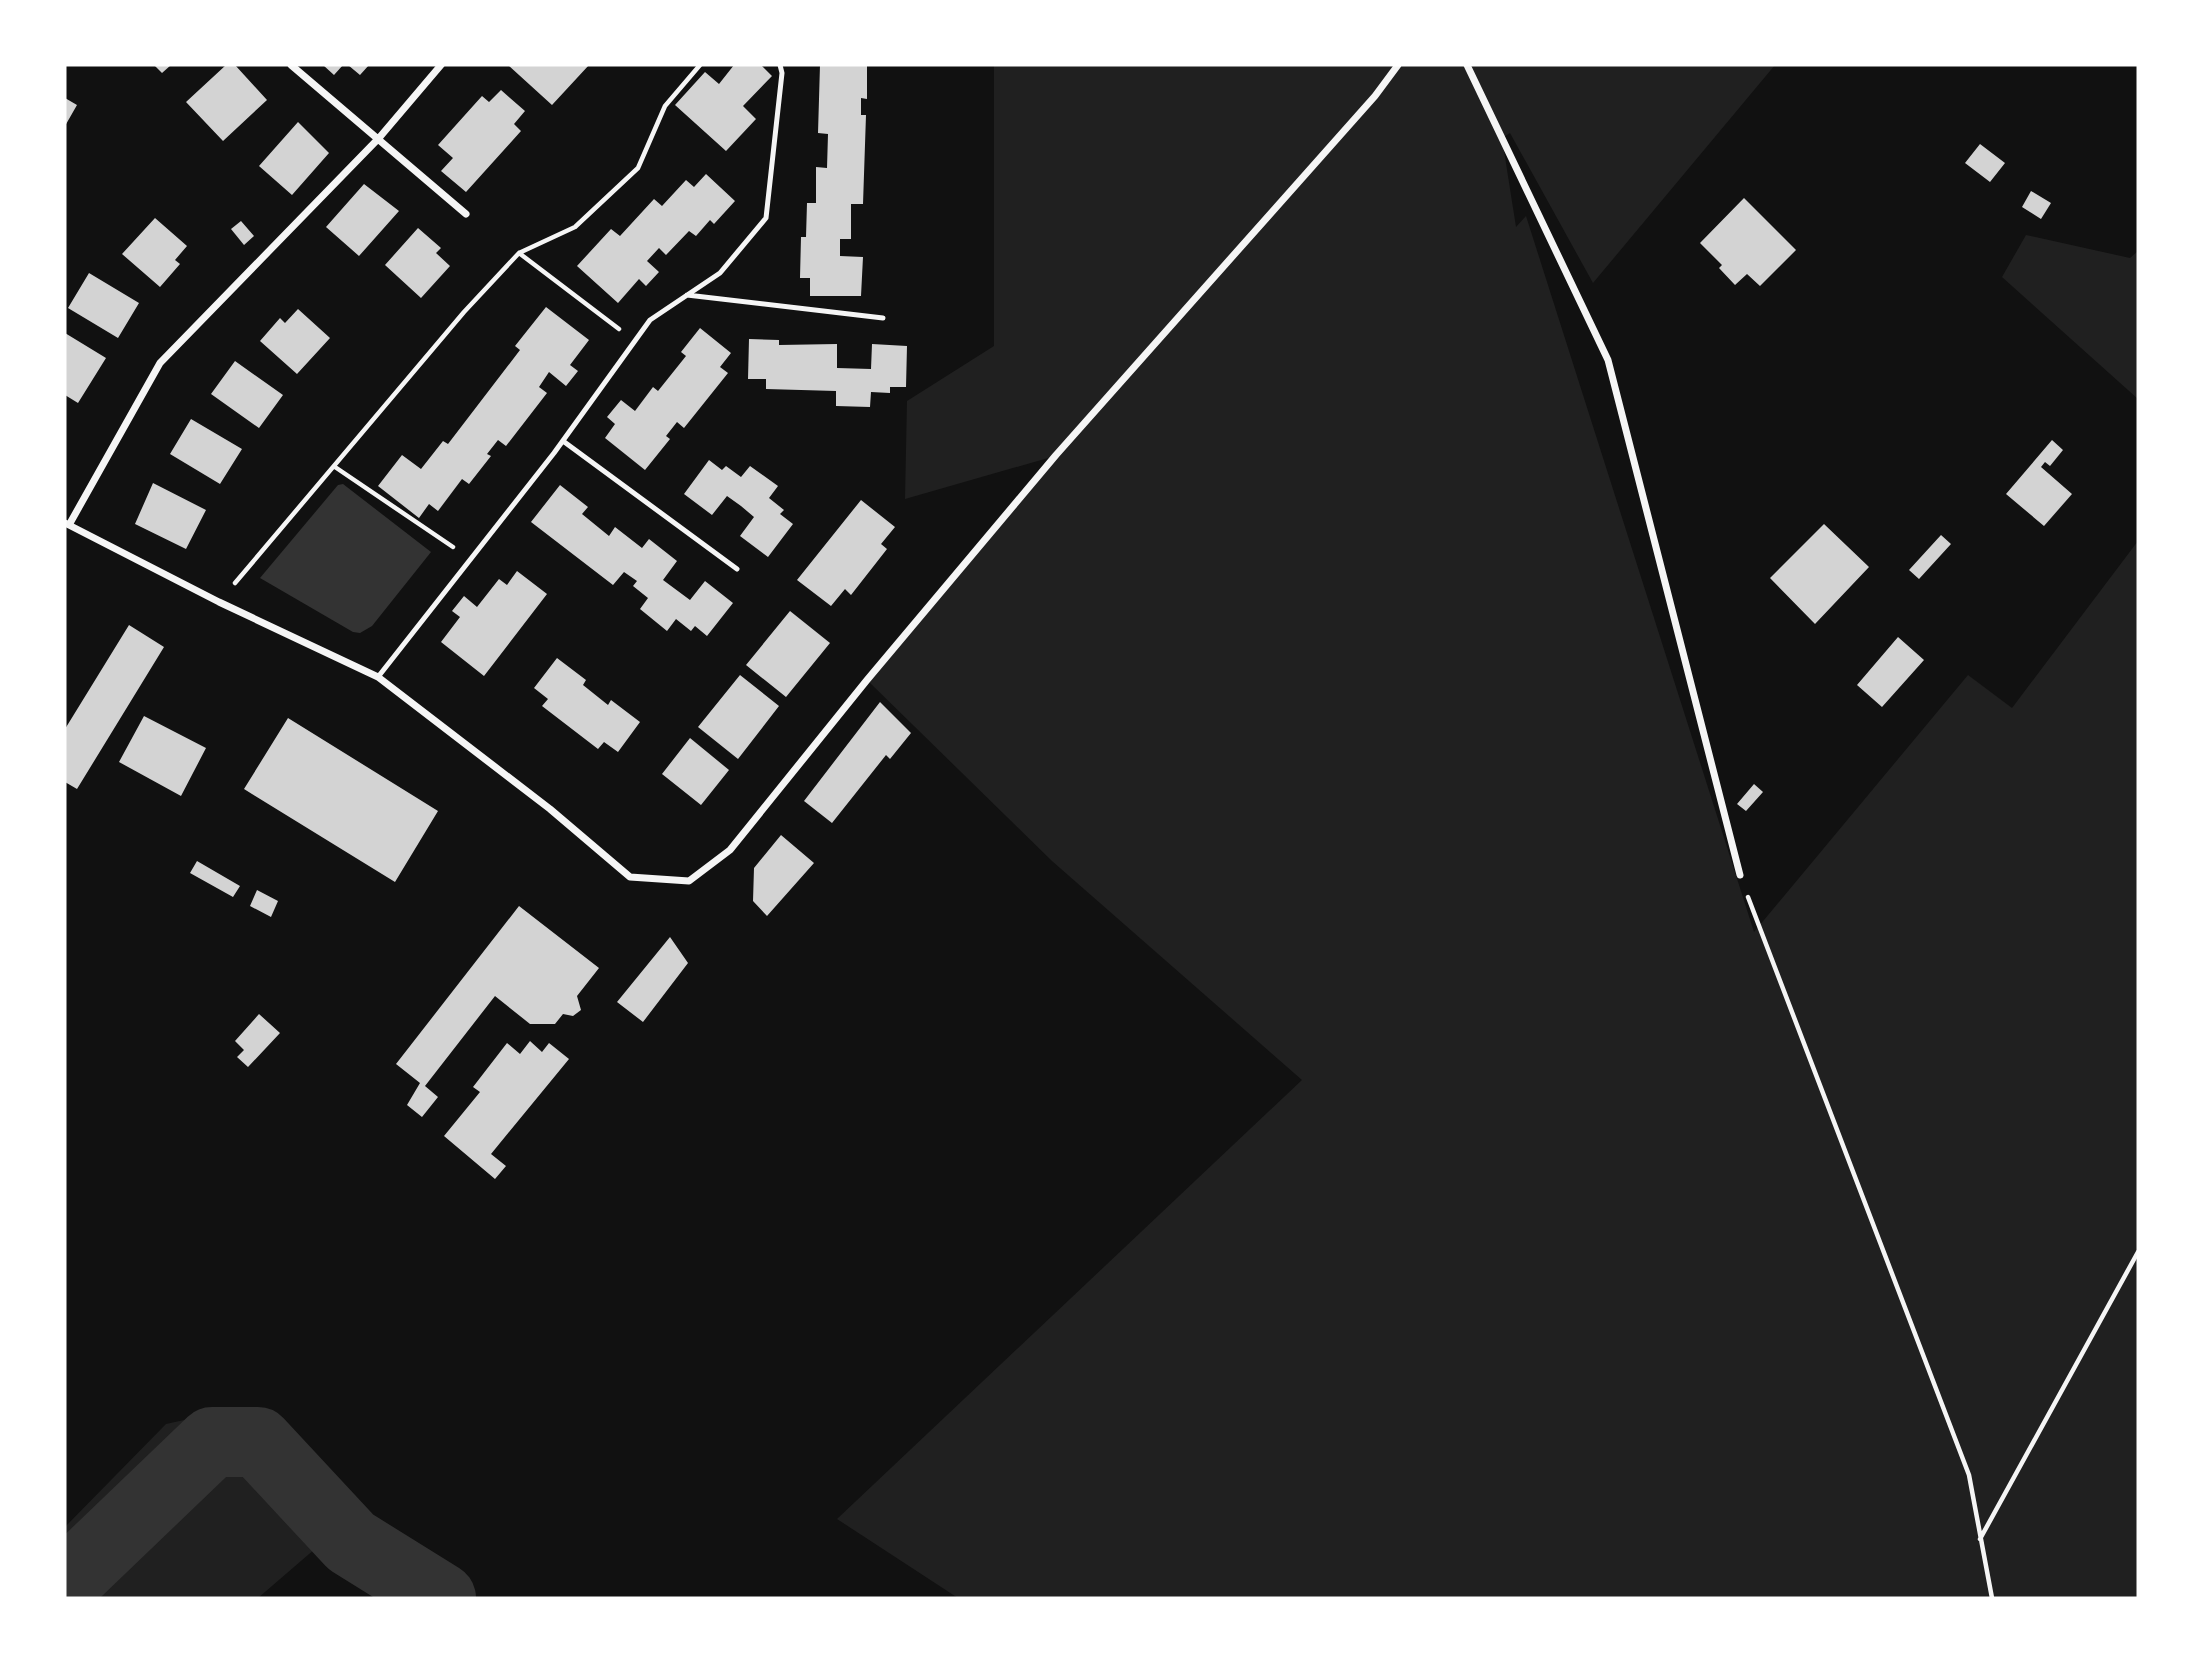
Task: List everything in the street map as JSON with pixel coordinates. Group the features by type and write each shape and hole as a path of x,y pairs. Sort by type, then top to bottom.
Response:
{"street":[{"path":"291,65 466,214"},
{"path":"441,65 379,138 160,363 67,524 219,602 377,677 575,830 631,877 689,881 730,850 867,680 1056,455 1376,96 1398,65"},
{"path":"1467,65 1608,360 1740,875"}],"lane":[{"path":"377,677 563,442 650,320 720,273 766,218 782,73 780,65"},
{"path":"687,295 883,318"},
{"path":"563,442 737,569"}],"path":[{"path":"219,602 464,312 519,253 575,227 638,168 665,106 700,65"},
{"path":"519,253 635,341"},
{"path":"335,467 470,559"},
{"path":"1740,875 1969,1475 1979,1540 1992,1598"},
{"path":"1979,1540 2138,1252"}],"shaded area":[{"path":"994,65 1775,65 1593,283 1510,133 1502,138 1516,227 1526,216 1754,932 1968,675 2012,708 2138,541 2137,1598 958,1598 837,1519 1302,1080 1052,861 867,680 1055,456 905,499 907,401 994,346"},
{"path":"2026,235 2130,258 2138,251 2138,399 2002,277"},
{"path":"343,484 431,552 372,626 360,633 353,632 260,578 338,485"},
{"path":"234,1409 280,1430 323,1542 258,1598 65,1598 65,1527 166,1424"}],"building":[{"path":"154,65 171,65 162,73"},
{"path":"226,65 235,65 267,100 223,141 186,102"},
{"path":"323,65 343,65 334,75"},
{"path":"348,65 369,65 360,75"},
{"path":"508,65 589,65 552,105"},
{"path":"734,65 761,65 772,76 743,106 756,119 726,151 675,105 705,72 719,84"},
{"path":"820,65 867,65 867,99 861,98 861,115 866,115 863,204 851,204 851,239 840,239 840,256 863,257 861,296 810,296 810,278 800,278 801,237 806,237 807,203 816,203 816,167 827,168 828,134 818,133"},
{"path":"501,90 525,111 514,124 521,131 466,192 441,171 453,158 438,145 482,96 489,102"},
{"path":"65,98 77,105 65,126"},
{"path":"298,122 329,153 292,195 259,166"},
{"path":"1980,144 2005,163 1990,182 1965,163"},
{"path":"706,174 735,201 714,224 710,220 696,236 689,231 666,255 659,248 647,261 659,272 646,286 639,279 618,303 577,266 611,229 620,236 654,199 662,206 686,180 694,187"},
{"path":"364,184 399,211 359,256 326,227"},
{"path":"2031,191 2051,203 2041,219 2022,207"},
{"path":"1744,198 1796,250 1760,286 1747,274 1735,285 1719,268 1722,265 1700,243"},
{"path":"155,218 187,246 175,260 180,264 160,287 122,254"},
{"path":"241,221 254,236 244,245 231,229"},
{"path":"418,228 441,248 436,253 450,266 421,298 385,265"},
{"path":"89,273 139,303 118,338 68,308"},
{"path":"546,307 589,340 570,365 578,371 566,386 549,372 539,387 547,393 506,446 498,440 487,454 491,456 469,484 462,479 438,511 429,504 419,518 378,486 402,455 421,469 443,441 448,444 520,350 515,346"},
{"path":"298,309 330,338 297,374 260,341 280,318 285,323"},
{"path":"700,328 731,353 720,367 728,373 684,428 677,422 666,436 670,439 645,470 605,438 615,424 607,417 621,400 635,411 653,387 658,391 686,356 681,352"},
{"path":"65,333 106,358 78,403 65,395"},
{"path":"749,339 779,340 779,345 837,344 837,368 871,369 872,344 907,346 906,387 890,387 890,393 871,392 870,407 836,406 836,391 766,389 766,379 748,379"},
{"path":"235,361 283,395 259,428 211,394"},
{"path":"191,419 242,449 220,484 170,454"},
{"path":"2052,440 2063,450 2050,466 2045,462 2041,467 2072,494 2044,526 2006,494"},
{"path":"709,460 722,470 726,466 741,477 750,466 778,486 769,498 784,510 780,514 793,524 768,557 740,536 754,517 741,506 727,496 712,515 684,494"},
{"path":"153,483 206,510 186,549 135,524"},
{"path":"560,485 588,507 582,514 609,536 615,527 642,548 649,539 677,561 663,580 690,600 705,581 733,603 707,636 695,626 691,631 676,619 667,631 640,609 648,598 633,586 637,581 624,572 613,585 531,522"},
{"path":"861,500 895,527 881,544 887,549 851,595 845,589 831,606 797,580"},
{"path":"1824,524 1869,567 1815,624 1770,578"},
{"path":"1941,535 1951,544 1919,579 1909,570"},
{"path":"517,571 547,594 484,676 441,642 460,617 452,611 464,596 477,607 499,579 507,585"},
{"path":"790,611 830,643 786,697 746,665"},
{"path":"129,625 164,647 77,789 65,782 65,729"},
{"path":"1898,637 1924,660 1882,707 1857,685"},
{"path":"557,658 586,680 583,685 608,705 611,700 640,722 618,752 604,742 598,749 542,706 548,699 534,688"},
{"path":"740,675 779,706 738,759 698,727"},
{"path":"880,702 911,733 890,759 886,755 832,823 804,801"},
{"path":"144,716 206,748 181,796 119,762"},
{"path":"288,718 438,811 395,882 244,789"},
{"path":"690,738 729,770 701,805 662,774"},
{"path":"1754,784 1763,792 1746,811 1737,804"},
{"path":"781,835 814,863 767,916 753,901 754,868"},
{"path":"197,861 240,886 233,897 190,873"},
{"path":"257,890 278,901 271,917 250,906"},
{"path":"519,906 599,968 577,996 581,1010 573,1016 563,1014 555,1024 530,1024 495,996 425,1086 438,1097 422,1117 407,1105 420,1083 396,1064"},
{"path":"670,937 688,963 643,1022 617,1002"},
{"path":"259,1014 280,1033 248,1067 237,1057 244,1050 235,1041"},
{"path":"530,1041 542,1052 549,1043 569,1059 491,1154 506,1166 495,1179 444,1136 480,1092 473,1087 507,1043 520,1054"}],"waterway":[{"path":"65,1583 212,1442 258,1442 351,1542 441,1598"}]}
